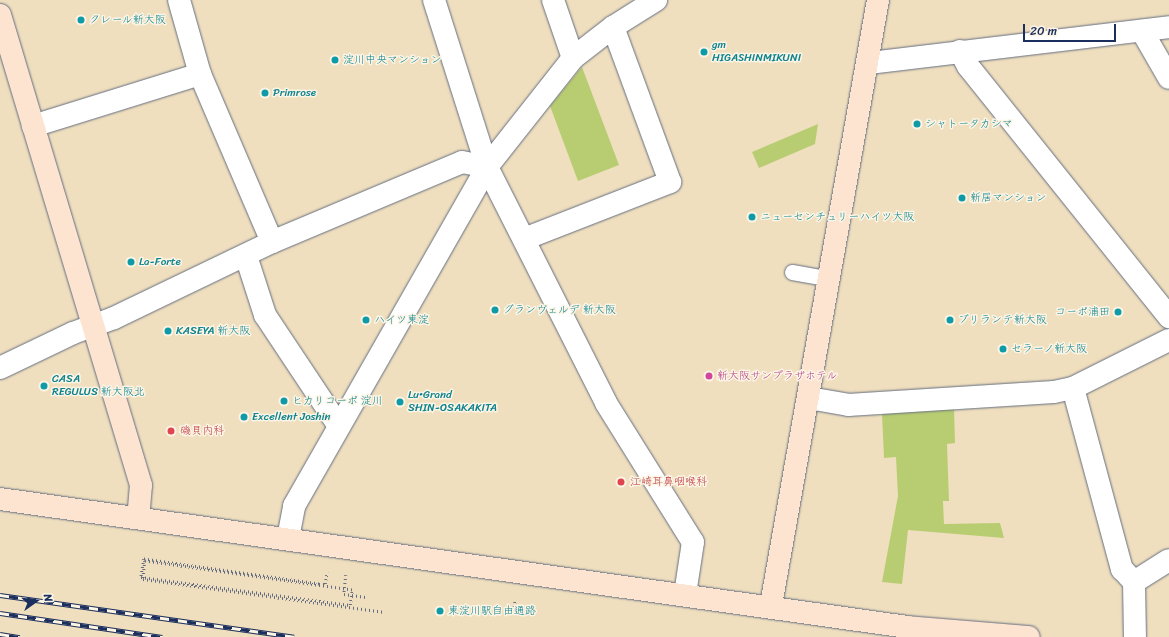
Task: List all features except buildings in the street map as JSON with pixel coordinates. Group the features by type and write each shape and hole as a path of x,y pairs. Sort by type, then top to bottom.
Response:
{"street":[{"path":"178,0 200,74 272,242"},
{"path":"434,0 487,167 606,403 692,542 685,594"},
{"path":"553,0 573,58"},
{"path":"288,538 294,506 338,425 487,167 573,58 613,27 656,0"},
{"path":"771,605 869,63 878,0"},
{"path":"0,15 141,485 138,517"},
{"path":"524,239 670,182 613,27"},
{"path":"869,63 1169,27"},
{"path":"1142,31 1169,78"},
{"path":"960,51 968,66 1169,317"},
{"path":"33,126 200,74"},
{"path":"0,368 246,256 272,242 462,162 487,167"},
{"path":"246,256 265,315 338,425"},
{"path":"809,398 848,405 1072,388 1169,340"},
{"path":"1072,388 1122,569 1134,582 1135,637"},
{"path":"0,499 771,605 907,627 1029,637"},
{"path":"1134,582 1169,560"}],"lane":[{"path":"792,272 830,280"}],"path":[{"path":"327,569 325,584 320,584 144,559 141,577 149,578 188,583 350,606 352,590 145,561 144,567 144,573 143,579 383,612"},
{"path":"346,572 344,594 366,597"},
{"path":"514,607 515,596"}],"green space":[{"path":"582,67 619,165 578,181 550,106"},
{"path":"818,124 815,144 759,168 752,152"},
{"path":"954,409 955,443 947,444 949,501 943,501 944,524 1000,523 1004,538 908,530 902,584 882,582 898,496 896,457 884,458 882,414"}],"railway":[{"path":"0,595 294,637"},
{"path":"0,613 162,637"},
{"path":"0,634 20,637"}],"place":[{"name":"クレール新大阪","path":"81,20"},
{"name":"gm HIGASHINMIKUNI","path":"704,52"},
{"name":"淀川中央マンション","path":"335,60"},
{"name":"Primrose","path":"265,93"},
{"name":"シャトータカシマ","path":"917,124"},
{"name":"新居マンション","path":"962,198"},
{"name":"ニューセンチュリーハイツ大阪","path":"752,217"},
{"name":"La-Forte","path":"131,262"},
{"name":"グランヴェルデ 新大阪","path":"495,310"},
{"name":"コーポ浦田","path":"1118,312"},
{"name":"ハイツ東淀","path":"366,320"},
{"name":"ブリランテ新大阪","path":"950,320"},
{"name":"KASEYA 新大阪","path":"168,331"},
{"name":"セラーノ新大阪","path":"1003,349"},
{"name":"新大阪サンプラザホテル","path":"709,376"},
{"name":"CASA REGULUS 新大阪北","path":"44,386"},
{"name":"ヒカリコーポ 淀川","path":"284,401"},
{"name":"Lu•Grand SHIN-OSAKAKITA","path":"400,402"},
{"name":"Excellent Joshin","path":"244,417"},
{"name":"磯貝内科","path":"171,431"},
{"name":"江崎耳鼻咽喉科","path":"621,482"},
{"name":"東淀川駅自由通路","path":"440,611"}]}
